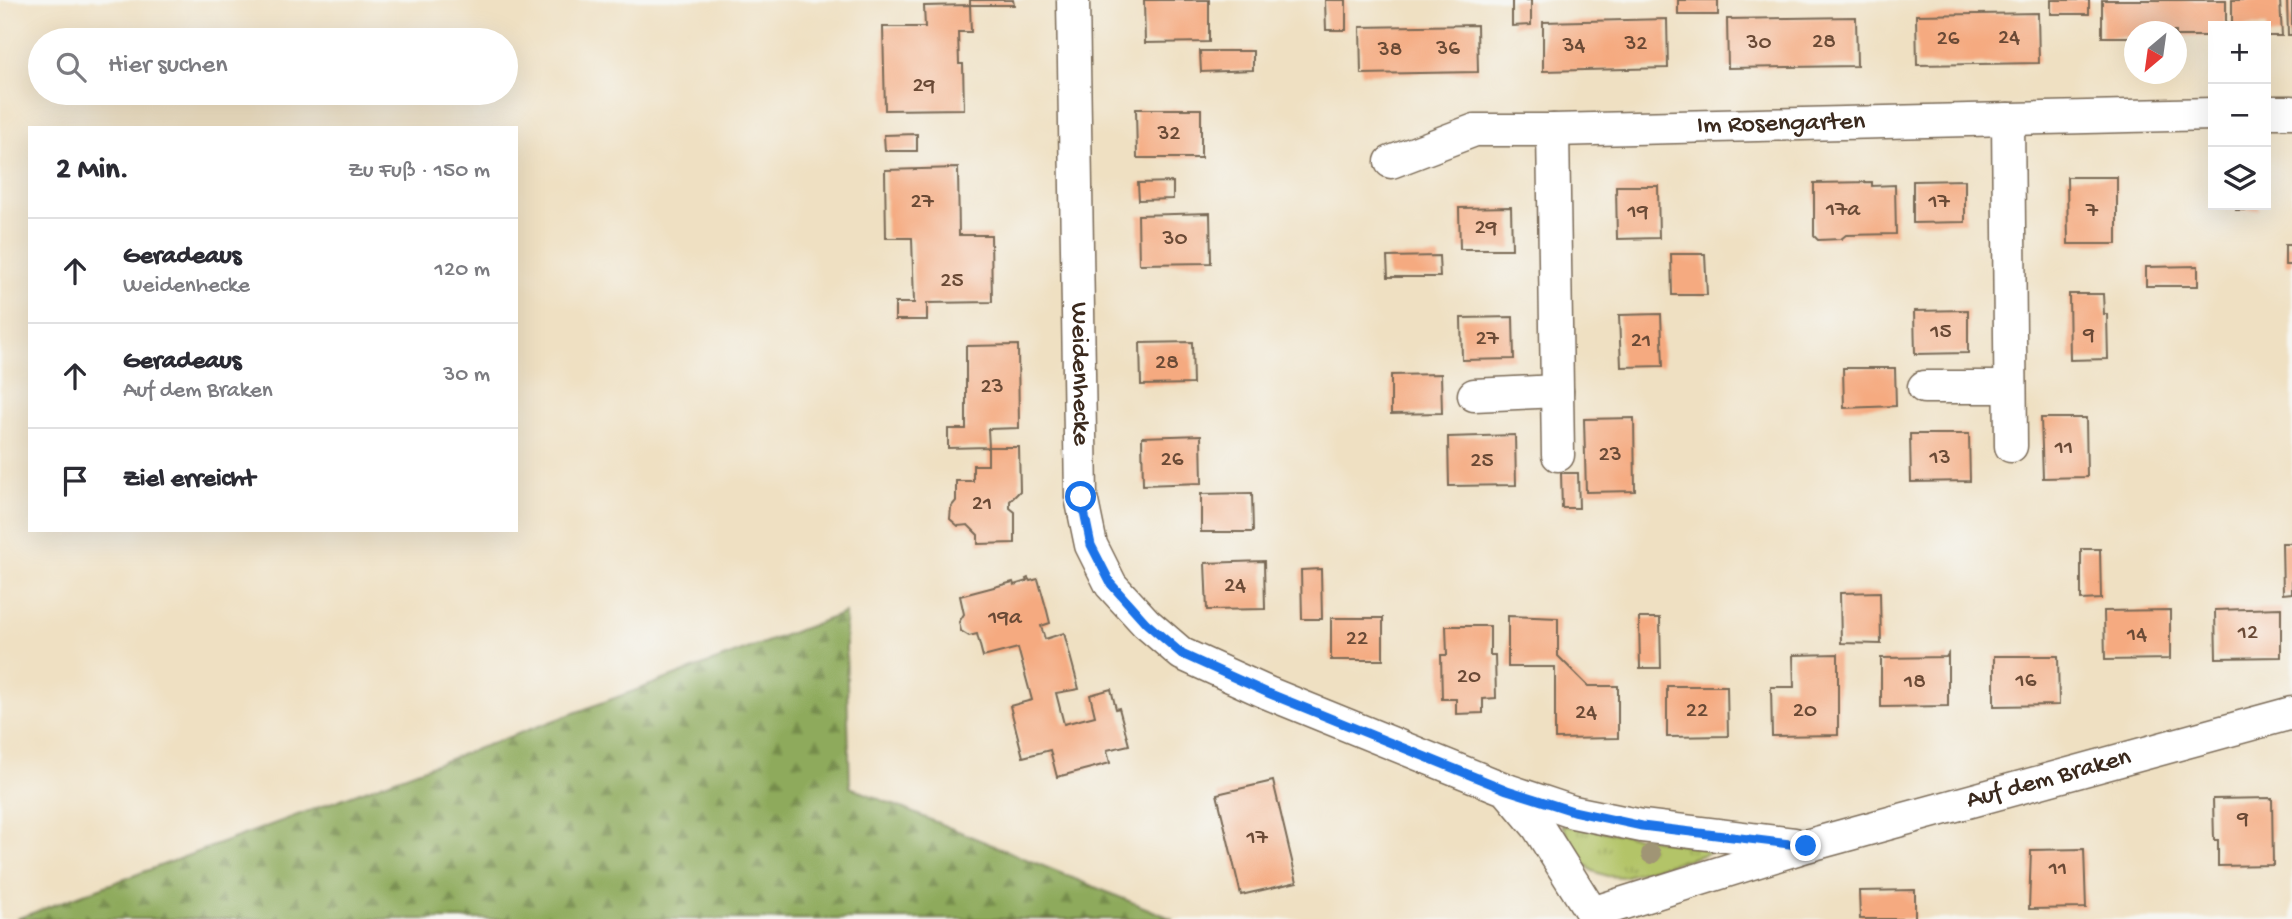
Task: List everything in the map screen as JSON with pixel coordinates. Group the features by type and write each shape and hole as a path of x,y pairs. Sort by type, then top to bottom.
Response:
{"street":[{"name":"Weidenhecke","path":"1073,0 1081,497 1091,545 1111,584 1146,623 1182,654 1268,693 1507,790 1573,811 1642,826"},
{"path":"2271,113 2292,112"},
{"name":"Im Rosengarten","path":"1391,162 1475,130 1553,131 2208,114"},
{"path":"2008,119 2011,446"},
{"path":"1553,131 1558,455"},
{"path":"1924,387 2010,387"},
{"path":"1474,395 1557,391"},
{"name":"Auf dem Braken","path":"1593,916 1806,846 2292,713"},
{"name":"Weidenhecke","path":"1507,790 1538,827 1593,916"},
{"name":"Auf dem Braken","path":"1642,826 1806,846"}],"green space":[{"path":"845,613 850,787 1173,919 16,919"},
{"path":"1562,825 1709,848 1709,852 1623,877 1607,876 1593,871 1580,861"}],"building":[{"path":"970,0 1013,0 1014,5 970,5"},
{"path":"1144,0 1209,0 1209,42 1145,43"},
{"path":"1325,0 1346,0 1346,30 1326,30"},
{"path":"1512,0 1531,0 1531,25 1512,26"},
{"path":"1678,0 1718,0 1718,15 1678,15"},
{"path":"2051,0 2089,0 2089,14 2051,14"},
{"path":"2102,0 2226,0 2226,21 2208,21 2208,36 2187,36 2187,21 2124,21 2124,37 2102,37"},
{"path":"2232,0 2280,0 2282,36 2271,36 2271,21 2232,21"},
{"path":"2287,0 2292,0 2292,35 2288,35"},
{"path":"970,5 971,32 958,32 959,64 963,64 964,109 885,110 883,27 925,27 924,6"},
{"path":"2038,13 2039,63 1917,65 1916,15"},
{"path":"1856,17 1857,66 1728,68 1727,19"},
{"path":"1667,19 1668,68 1543,71 1543,22"},
{"path":"1477,25 1478,72 1361,74 1360,27"},
{"path":"1200,51 1253,51 1253,70 1201,72"},
{"path":"1136,109 1201,109 1201,158 1137,158"},
{"path":"917,134 917,151 885,151 884,135"},
{"path":"958,168 959,235 991,235 992,302 927,303 927,320 895,320 895,303 914,303 912,238 886,238 885,170"},
{"path":"2067,177 2117,177 2117,244 2068,244"},
{"path":"1965,180 1965,222 1913,223 1913,181"},
{"path":"1173,182 1173,199 1139,200 1138,183"},
{"path":"1872,182 1872,186 1895,185 1896,234 1846,235 1841,239 1818,240 1814,236 1814,183"},
{"path":"1616,186 1658,186 1659,238 1617,239"},
{"path":"1511,207 1512,249 1460,249 1459,208"},
{"path":"1210,213 1211,263 1139,264 1138,215"},
{"path":"2285,245 2292,245 2292,265 2285,265"},
{"path":"1671,254 1705,254 1707,295 1672,295"},
{"path":"1439,256 1440,277 1388,277 1387,257"},
{"path":"2198,266 2198,286 2146,286 2146,267"},
{"path":"2069,294 2103,294 2104,314 2107,314 2108,359 2070,360"},
{"path":"1968,310 1968,353 1915,354 1914,311"},
{"path":"1661,314 1663,366 1621,367 1619,315"},
{"path":"1513,317 1514,359 1462,360 1461,318"},
{"path":"1192,342 1193,384 1141,385 1140,343"},
{"path":"1018,345 1019,428 988,429 989,447 1019,447 1020,491 1010,501 1010,508 1015,512 1015,543 978,544 978,535 968,525 958,526 950,519 951,507 956,501 956,481 973,481 973,465 988,465 988,447 948,448 948,429 966,429 966,346"},
{"path":"1843,368 1895,368 1896,406 1844,408"},
{"path":"1441,374 1442,413 1391,414 1391,375"},
{"path":"1634,418 1635,491 1586,492 1584,419"},
{"path":"2041,418 2086,418 2087,477 2043,478"},
{"path":"1910,434 1969,434 1970,481 1911,482"},
{"path":"1201,435 1202,483 1143,485 1142,437"},
{"path":"1515,435 1516,485 1449,486 1448,437"},
{"path":"1561,473 1578,473 1579,508 1562,508"},
{"path":"1252,493 1253,532 1201,532 1201,494"},
{"path":"2282,543 2292,543 2292,593 2283,594"},
{"path":"2081,549 2100,549 2101,599 2081,600"},
{"path":"1264,561 1265,609 1207,610 1205,563"},
{"path":"1321,569 1322,619 1302,619 1301,570"},
{"path":"1028,578 1030,581 1038,579 1047,611 1050,623 1041,626 1045,639 1064,633 1079,689 1056,693 1064,724 1095,716 1090,695 1111,689 1129,745 1107,750 1110,763 1057,777 1050,750 1023,757 1010,706 1032,700 1018,648 983,657 977,634 969,636 961,631 959,622 964,614 960,596 1013,582 1014,585 1027,581"},
{"path":"1880,592 1881,644 1841,643 1840,593"},
{"path":"2281,608 2281,657 2216,658 2215,610"},
{"path":"2170,610 2170,659 2105,660 2104,611"},
{"path":"1508,616 1558,618 1558,656 1588,686 1618,686 1618,738 1555,739 1555,667 1508,667"},
{"path":"1331,618 1383,618 1383,660 1331,660"},
{"path":"1639,618 1660,618 1661,668 1640,668"},
{"path":"1446,626 1490,626 1490,655 1495,655 1496,698 1483,699 1483,713 1456,714 1456,699 1442,699 1441,655 1447,655"},
{"path":"1838,654 1838,735 1772,736 1771,687 1794,687 1793,655"},
{"path":"1948,654 1948,706 1881,707 1881,658 1946,657"},
{"path":"1994,656 2058,656 2059,705 1994,706"},
{"path":"1667,686 1727,686 1728,736 1667,737"},
{"path":"1273,781 1297,882 1241,895 1217,794"},
{"path":"2272,798 2273,865 2218,866 2213,799"},
{"path":"2084,849 2086,908 2029,909 2031,850"},
{"path":"1915,890 1915,919 1860,919 1859,891"}],"route":[{"path":"1081,497 1091,545 1111,584 1146,623 1182,654 1268,693 1507,790 1573,811 1642,826 1806,846"}]}
